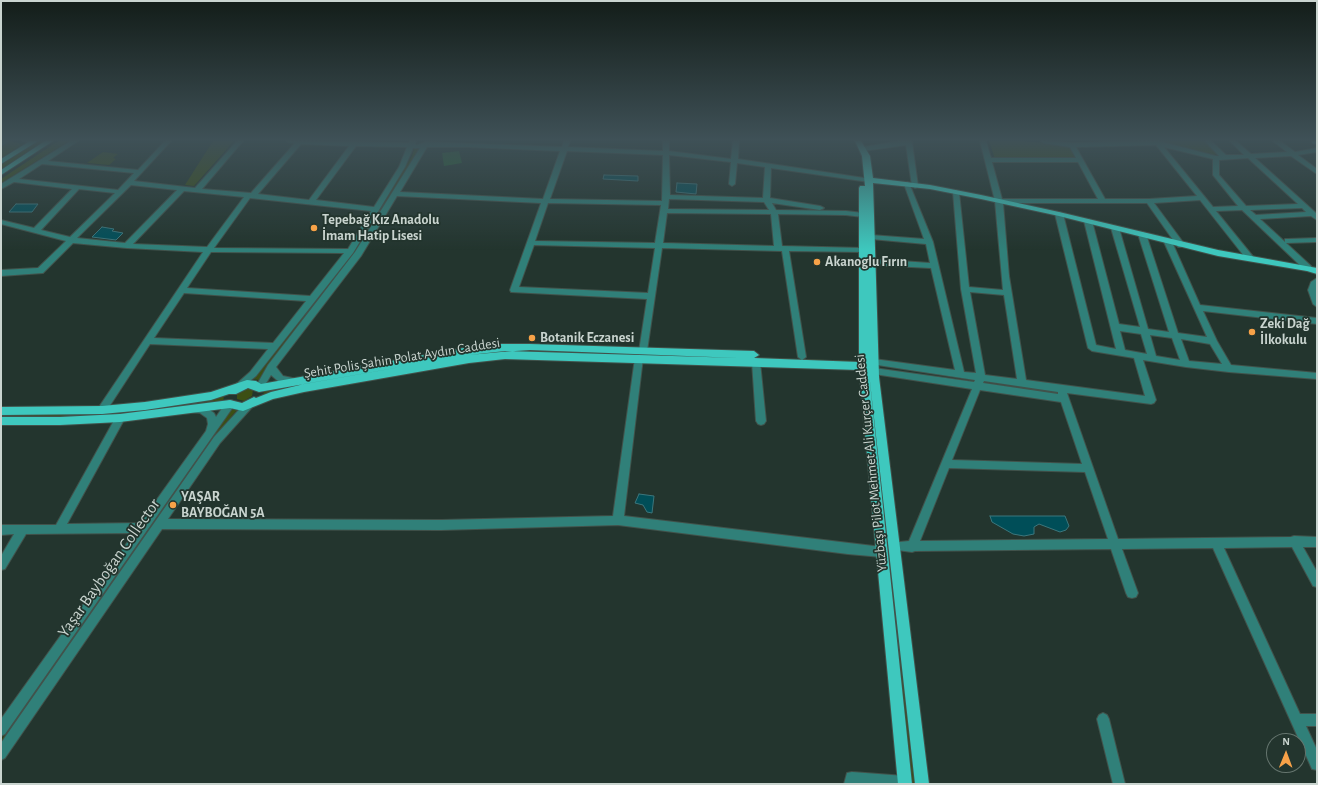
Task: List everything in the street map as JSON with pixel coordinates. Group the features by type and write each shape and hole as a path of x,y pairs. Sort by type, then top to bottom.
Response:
{"main road":[{"path":"866,180 911,185 999,200 1142,234 1181,245 1251,259 1308,268 1317,271"},
{"name":"Yüzbaşı Pilot Mehmet Ali Kurçer Caddesi","path":"866,180 863,215 863,250 869,365 882,552 905,783"},
{"name":"Yüzbaşı Pilot Mehmet Ali Kurçer Caddesi","path":"866,180 871,237 869,365 894,546 922,784"},
{"name":"Şehit Polis Şahin Polat Aydın Caddesi","path":"259,388 468,351 501,348 530,347 756,362 857,366 869,365"},
{"name":"Şehit Polis Şahin Polat Aydın Caddesi","path":"249,405 271,396 304,388 469,359 530,355 802,357 869,365"},
{"path":"1,411 102,410 189,400 225,393 238,387 252,384 259,388 260,394 258,398 249,405 238,407 230,404 120,418 60,421 1,421"},
{"path":"230,404 228,397 230,393 238,387"}],"street":[{"path":"1,187 17,178"},
{"path":"1,273 40,271 134,178"},
{"path":"197,190 208,178"},
{"path":"102,410 209,250 251,196 267,178"},
{"path":"311,202 329,178"},
{"path":"238,387 253,374 350,252 395,178"},
{"path":"259,388 271,366 358,254 405,178"},
{"path":"553,178 514,290 650,296"},
{"path":"618,520 641,355 665,204 664,178"},
{"path":"732,178 732,184"},
{"path":"767,178 766,200 774,212 802,357"},
{"path":"849,178 866,180"},
{"path":"911,178 911,185 928,242 960,375"},
{"path":"993,178 999,200 1008,293 1022,384"},
{"path":"1090,178 1102,200"},
{"path":"1186,178 1251,259"},
{"path":"1217,178 1244,208 1308,268"},
{"path":"1274,178 1315,216"},
{"path":"13,180 121,192"},
{"path":"129,183 376,209"},
{"path":"36,231 77,187"},
{"path":"126,246 182,189"},
{"path":"912,547 947,464 979,382 965,288 956,192"},
{"path":"395,194 545,201 665,204 774,212 846,213"},
{"path":"999,200 1149,201 1167,198 1203,198"},
{"path":"665,204 766,200 863,215"},
{"path":"1149,201 1181,245"},
{"path":"1211,209 1304,206"},
{"path":"1059,214 1092,348 1186,364 1317,376"},
{"path":"1255,217 1315,216"},
{"path":"1088,221 1122,354"},
{"path":"1,222 70,240 126,246 209,250 350,252"},
{"path":"1115,228 1153,358"},
{"path":"1142,234 1175,336 1186,364"},
{"path":"871,237 928,242"},
{"path":"1288,241 1317,240"},
{"path":"1168,242 1213,341 1229,369"},
{"path":"530,243 863,250"},
{"path":"871,262 934,266"},
{"path":"1317,280 1312,290 1317,304"},
{"path":"965,288 1008,293"},
{"path":"182,290 312,299"},
{"path":"1197,307 1317,321"},
{"path":"1116,327 1213,341"},
{"path":"149,341 275,346"},
{"path":"869,365 960,375 979,382 1022,384 1151,400 1138,356"},
{"path":"756,362 761,421"},
{"path":"869,365 979,382 1065,399"},
{"path":"271,366 275,374 281,379 296,382"},
{"path":"1061,389 1132,594"},
{"name":"Yaşar Bayboğan Collector","path":"1,730 230,404"},
{"name":"Yaşar Bayboğan Collector","path":"1,754 217,440 249,405"},
{"path":"194,409 202,410 211,416 213,424 205,440"},
{"path":"59,529 120,418"},
{"path":"947,464 1088,468"},
{"path":"160,524 441,525 618,520 882,552"},
{"path":"1,530 143,528"},
{"path":"1,565 23,530"},
{"path":"894,546 912,547 1294,541 1317,542"},
{"path":"1294,541 1317,582"},
{"path":"1216,542 1317,764"},
{"path":"1103,719 1119,784"},
{"path":"1296,720 1317,720"},
{"path":"850,784 852,778 905,783"}],"green space":[{"path":"3,178 10,178 1,183 1,179"},
{"path":"190,178 201,178 194,186 185,185"},
{"path":"399,178 401,178 356,252 266,367 259,380 252,379 264,367 354,252"},
{"path":"520,350 856,361 857,363 521,351 492,353 414,365 294,386 263,394 266,388 463,355"},
{"path":"868,373 870,374 916,784 912,784"},
{"path":"246,388 253,390 252,396 244,401 237,399 237,394"},
{"path":"224,396 223,402 131,413 80,416 1,416 80,415 132,412 188,404"},
{"path":"229,410 237,410 219,431 1,743 1,740 184,479"}],"water":[{"path":"603,178 638,178 638,181 603,179"},
{"path":"677,183 697,184 696,194 676,192"},
{"path":"16,204 38,204 32,212 9,212"},
{"path":"102,227 114,229 112,231 123,233 116,240 92,237"},
{"path":"639,494 654,496 652,513 647,512 643,505 635,503"},
{"path":"990,516 1065,516 1069,526 1066,530 1060,532 1039,524 1034,527 1034,534 1024,536 1013,534 992,522"}],"place":[{"name":"Tepebağ Kız Anadolu İmam Hatip Lisesi","path":"314,228"},
{"name":"Akanoglu Fırın","path":"817,262"},
{"name":"Zeki Dağ İlkokulu","path":"1252,332"},
{"name":"Botanik Eczanesi","path":"532,338"},
{"name":"YAŞAR BAYBOĞAN 5A","path":"173,505"}]}
